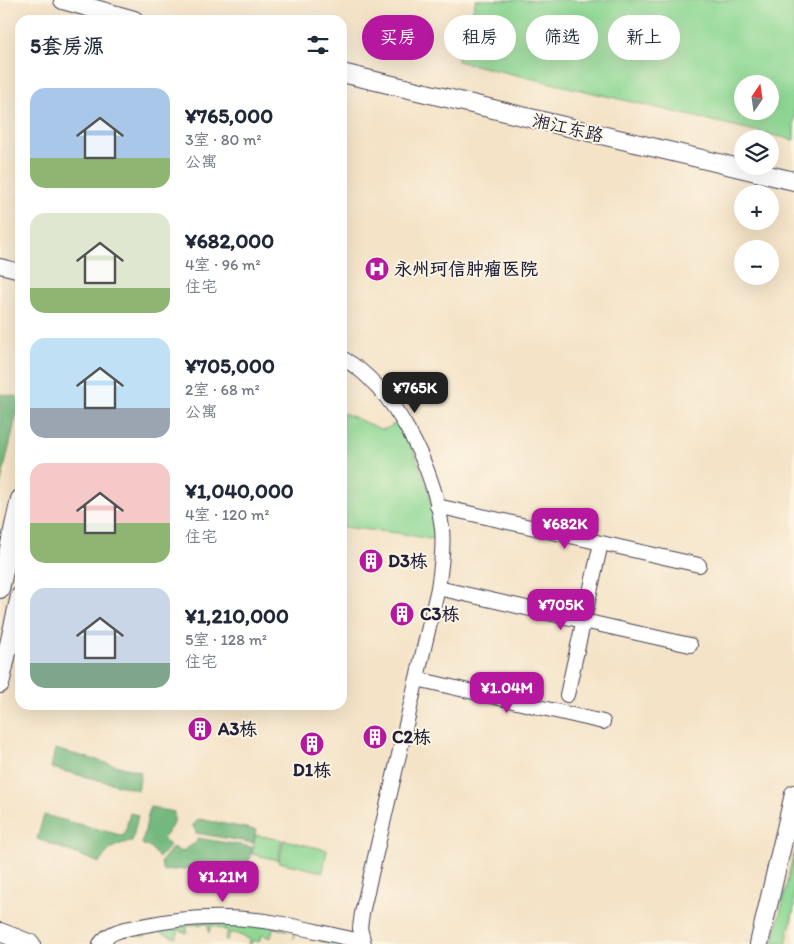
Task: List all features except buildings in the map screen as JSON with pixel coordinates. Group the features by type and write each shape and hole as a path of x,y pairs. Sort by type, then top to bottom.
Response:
{"main road":[{"path":"63,0 114,15"},
{"name":"湘江东路","path":"347,74 794,182"},
{"path":"0,589 15,522"},
{"path":"0,684 15,618"},
{"path":"759,944 794,794"}],"street":[{"path":"0,266 15,270"},
{"path":"100,944 111,934 129,928 195,918 251,920 282,924 363,942 360,928 362,913 438,588 441,569 442,528 432,486 413,439 384,394 367,377 347,362"},
{"path":"437,506 699,565"},
{"path":"567,695 601,543"},
{"path":"438,588 690,645"},
{"path":"417,679 603,722"}],"green space":[{"path":"476,0 794,0 794,140 779,136 779,130 751,130 457,61 516,60 516,15 471,15"},
{"path":"0,394 15,396 15,422 0,486"},
{"path":"347,414 380,429 387,428 397,422 411,444 429,491 437,537 430,539 347,527"},
{"path":"55,749 141,772 138,790 51,768"},
{"path":"150,807 174,812 174,823 163,838 170,845 159,858 152,849 142,844"},
{"path":"130,813 138,815 132,842 122,843 113,848 100,863 37,839 44,815 124,836"},
{"path":"199,819 256,830 253,843 196,833 192,826"},
{"path":"256,835 282,840 278,860 252,854"},
{"path":"197,838 252,847 249,862 163,871 161,862 173,847 181,852 197,842"},
{"path":"284,840 327,850 323,872 279,862"},
{"path":"794,852 794,908 786,944 773,944"},
{"path":"213,921 262,924 341,941 340,944 330,944 296,932 293,939 294,931 273,928 271,938 262,935 259,942 253,940 251,944 248,944 250,939 231,932 227,940 225,939 228,931 212,925 209,933 208,924 187,925 187,933 179,930 176,938 149,928 145,936 114,937 158,925"}],"place":[{"name":"永州珂信肿瘤医院","path":"377,269"},
{"name":"D3栋","path":"371,561"},
{"name":"C3栋","path":"402,614"},
{"name":"A3栋","path":"200,729"},
{"name":"C2栋","path":"375,737"},
{"name":"D1栋","path":"312,744"}]}
